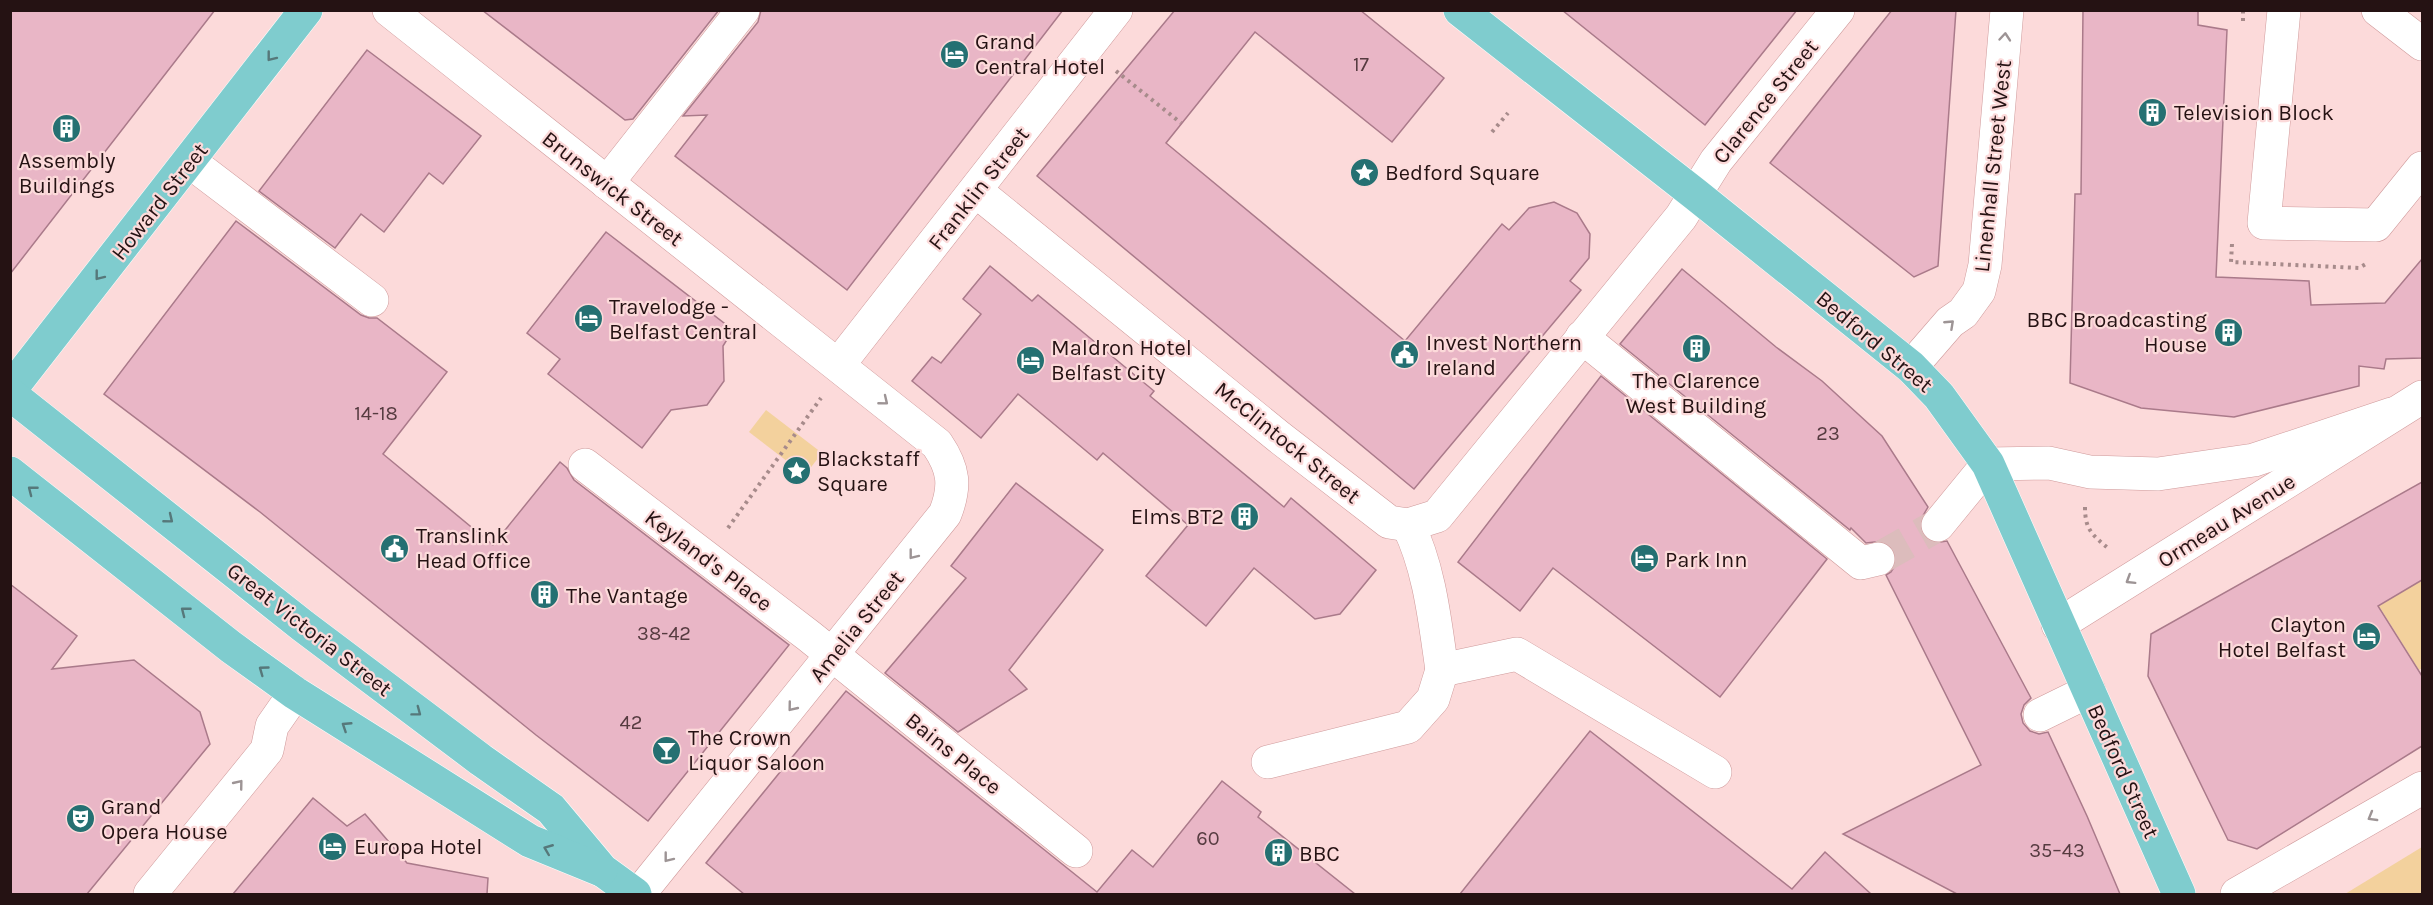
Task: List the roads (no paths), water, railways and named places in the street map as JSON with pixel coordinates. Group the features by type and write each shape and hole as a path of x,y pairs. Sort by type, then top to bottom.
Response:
{"main road":[{"name":"Howard Street","path":"10,392 306,10"},
{"name":"Bedford Street","path":"1460,10 1695,194 1911,368 1939,396 1988,464 2179,894"},
{"name":"Great Victoria Street","path":"10,392 303,626 481,760 551,809 602,870"},
{"name":"Great Victoria Street","path":"10,473 231,647 296,693 530,841 602,870 637,894"}],"street":[{"name":"Brunswick Street","path":"388,10 838,364"},
{"path":"607,183 743,10"},
{"name":"Franklin Street","path":"838,364 1116,10"},
{"name":"Clarence Street","path":"1408,525 1437,516 1681,217 1731,142 1838,10"},
{"name":"Linenhall Street West","path":"1911,368 1950,322 1963,313 1979,291 1985,265 2007,10"},
{"path":"2284,10 2264,223 2376,225 2422,168"},
{"path":"2378,10 2422,44"},
{"path":"189,161 372,300"},
{"name":"McClintock Street","path":"976,191 1379,515 1389,522 1408,525"},
{"path":"1582,337 1861,563 1878,559"},
{"name":"Amelia Street","path":"637,894 833,656 945,514 952,497 952,478 948,460 937,444 838,364"},
{"name":"Ormeau Avenue","path":"2058,624 2422,397"},
{"name":"Ormeau Avenue","path":"1988,464 2049,463 2090,472 2158,474 2253,460 2392,414"},
{"path":"1938,525 1988,464"},
{"name":"Keyland's Place","path":"585,465 833,656"},
{"path":"1268,762 1408,727 1433,699 1442,670 1433,612 1417,543 1408,525"},
{"path":"1442,670 1517,654 1715,772"},
{"name":"Bains Place","path":"833,656 1076,851"},
{"path":"2040,715 2089,691"},
{"path":"150,894 267,750 272,726 296,693"},
{"path":"2237,894 2422,788"}],"tunnel":[{"path":"1878,559 1938,525"}],"place":[{"name":"Grand Central Hotel","path":"954,54"},
{"name":"Television Block","path":"2153,112"},
{"name":"Assembly Buildings","path":"67,128"},
{"name":"Bedford Square","path":"1364,172"},
{"name":"Travelodge - Belfast Central","path":"588,319"},
{"name":"BBC Broadcasting House","path":"2228,332"},
{"name":"The Clarence West Building","path":"1696,348"},
{"name":"Invest Northern Ireland","path":"1405,355"},
{"name":"Maldron Hotel Belfast City","path":"1030,360"},
{"name":"Blackstaff Square","path":"796,471"},
{"name":"Elms BT2","path":"1245,516"},
{"name":"Translink Head Office","path":"395,548"},
{"name":"Park Inn","path":"1644,559"},
{"name":"The Vantage","path":"545,595"},
{"name":"Clayton Hotel Belfast","path":"2367,637"},
{"name":"The Crown Liquor Saloon","path":"667,750"},
{"name":"Grand Opera House","path":"80,819"},
{"name":"Europa Hotel","path":"333,846"},
{"name":"BBC","path":"1278,853"}]}
